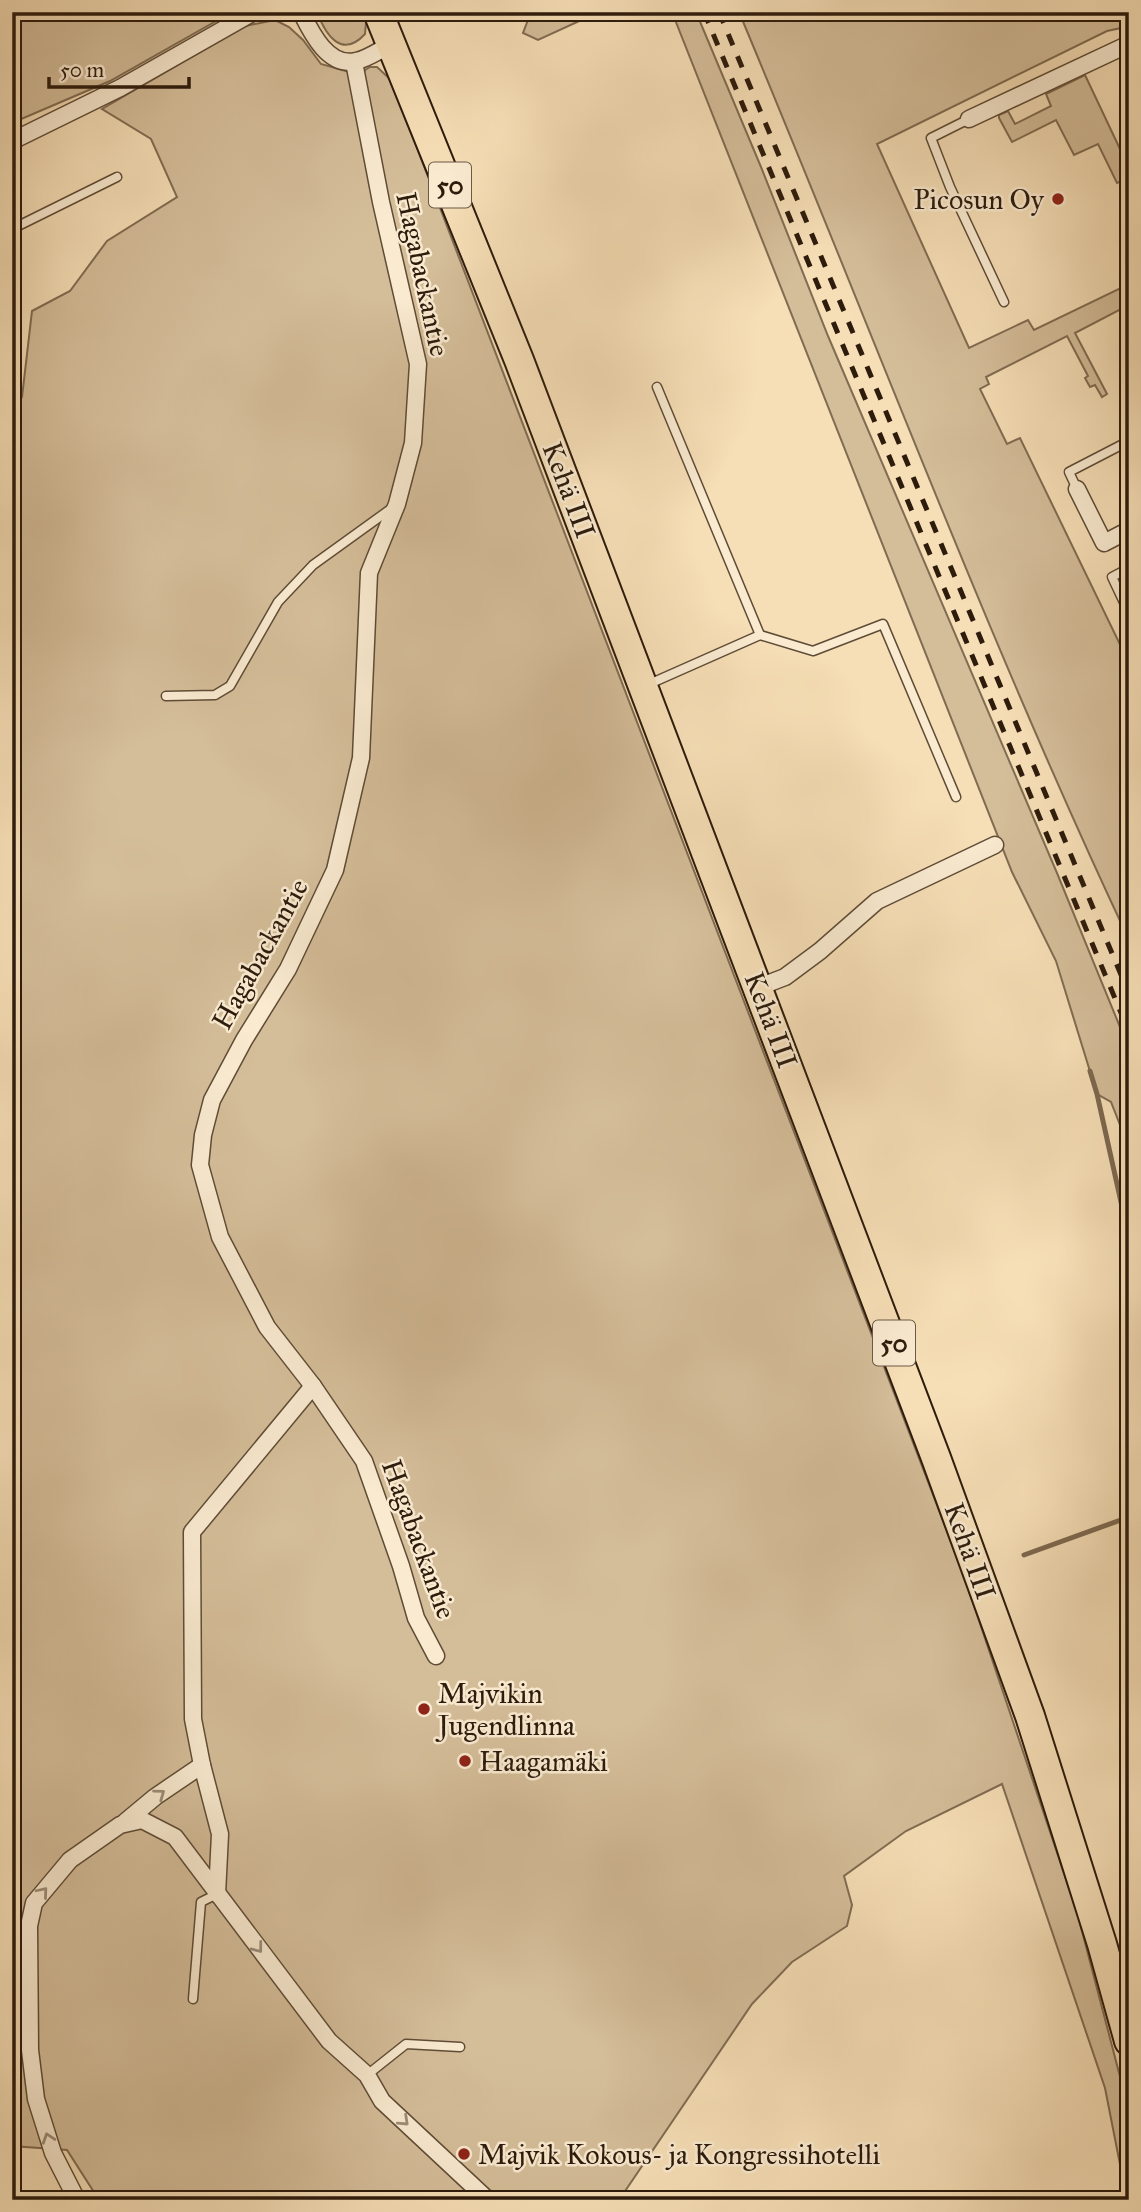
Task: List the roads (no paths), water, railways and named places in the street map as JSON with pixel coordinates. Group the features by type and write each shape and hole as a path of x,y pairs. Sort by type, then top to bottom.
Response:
{"highway":[{"name":"Kehä III","path":"378,12 519,360 881,1308 1030,1716 1102,1944 1129,2041"}],"street":[{"path":"12,141 120,88 254,12"},
{"path":"301,12 322,47 332,57 354,62 392,44"},
{"path":"969,119 1129,44"},
{"name":"Hagabackantie","path":"354,62 381,202 418,364 413,443 397,504 369,573 360,758 335,870 288,969 243,1040 212,1100 203,1135 200,1165 220,1237 267,1327 313,1386 364,1461 401,1566 416,1618 436,1656"},
{"path":"1077,489 1104,543 1129,530"},
{"path":"758,987 785,977 877,901 995,845"},
{"path":"217,1894 220,1834 193,1719 192,1532 313,1386"},
{"path":"77,2200 53,2153 36,2099 30,2050 29,1926 34,1903 70,1860 202,1765"},
{"path":"120,1825 142,1820 175,1837 329,2041 367,2075 382,2101 487,2199"}],"lane":[{"path":"969,119 931,138 950,187 1004,302"},
{"path":"12,229 117,177"},
{"path":"657,387 760,635"},
{"path":"1077,489 1069,472 1129,441"},
{"path":"166,696 215,695 230,686 278,601 313,565 397,504"},
{"path":"1129,568 1112,577 1129,613"},
{"path":"643,687 760,635 813,651 883,624 956,797"},
{"path":"193,1998 201,1902 217,1894"},
{"path":"367,2075 406,2044 460,2047"}],"waterway":[{"path":"1090,1071 1129,1238"},
{"path":"1024,1555 1129,1517"}],"railway":[{"path":"704,12 1129,1032"},
{"path":"719,12 1129,994"}],"place":[{"name":"Picosun Oy","path":"1058,199"},
{"name":"Majvikin Jugendlinna","path":"424,1709"},
{"name":"Haagamäki","path":"465,1761"},
{"name":"Majvik Kokous- ja Kongressihotelli","path":"464,2154"}]}
